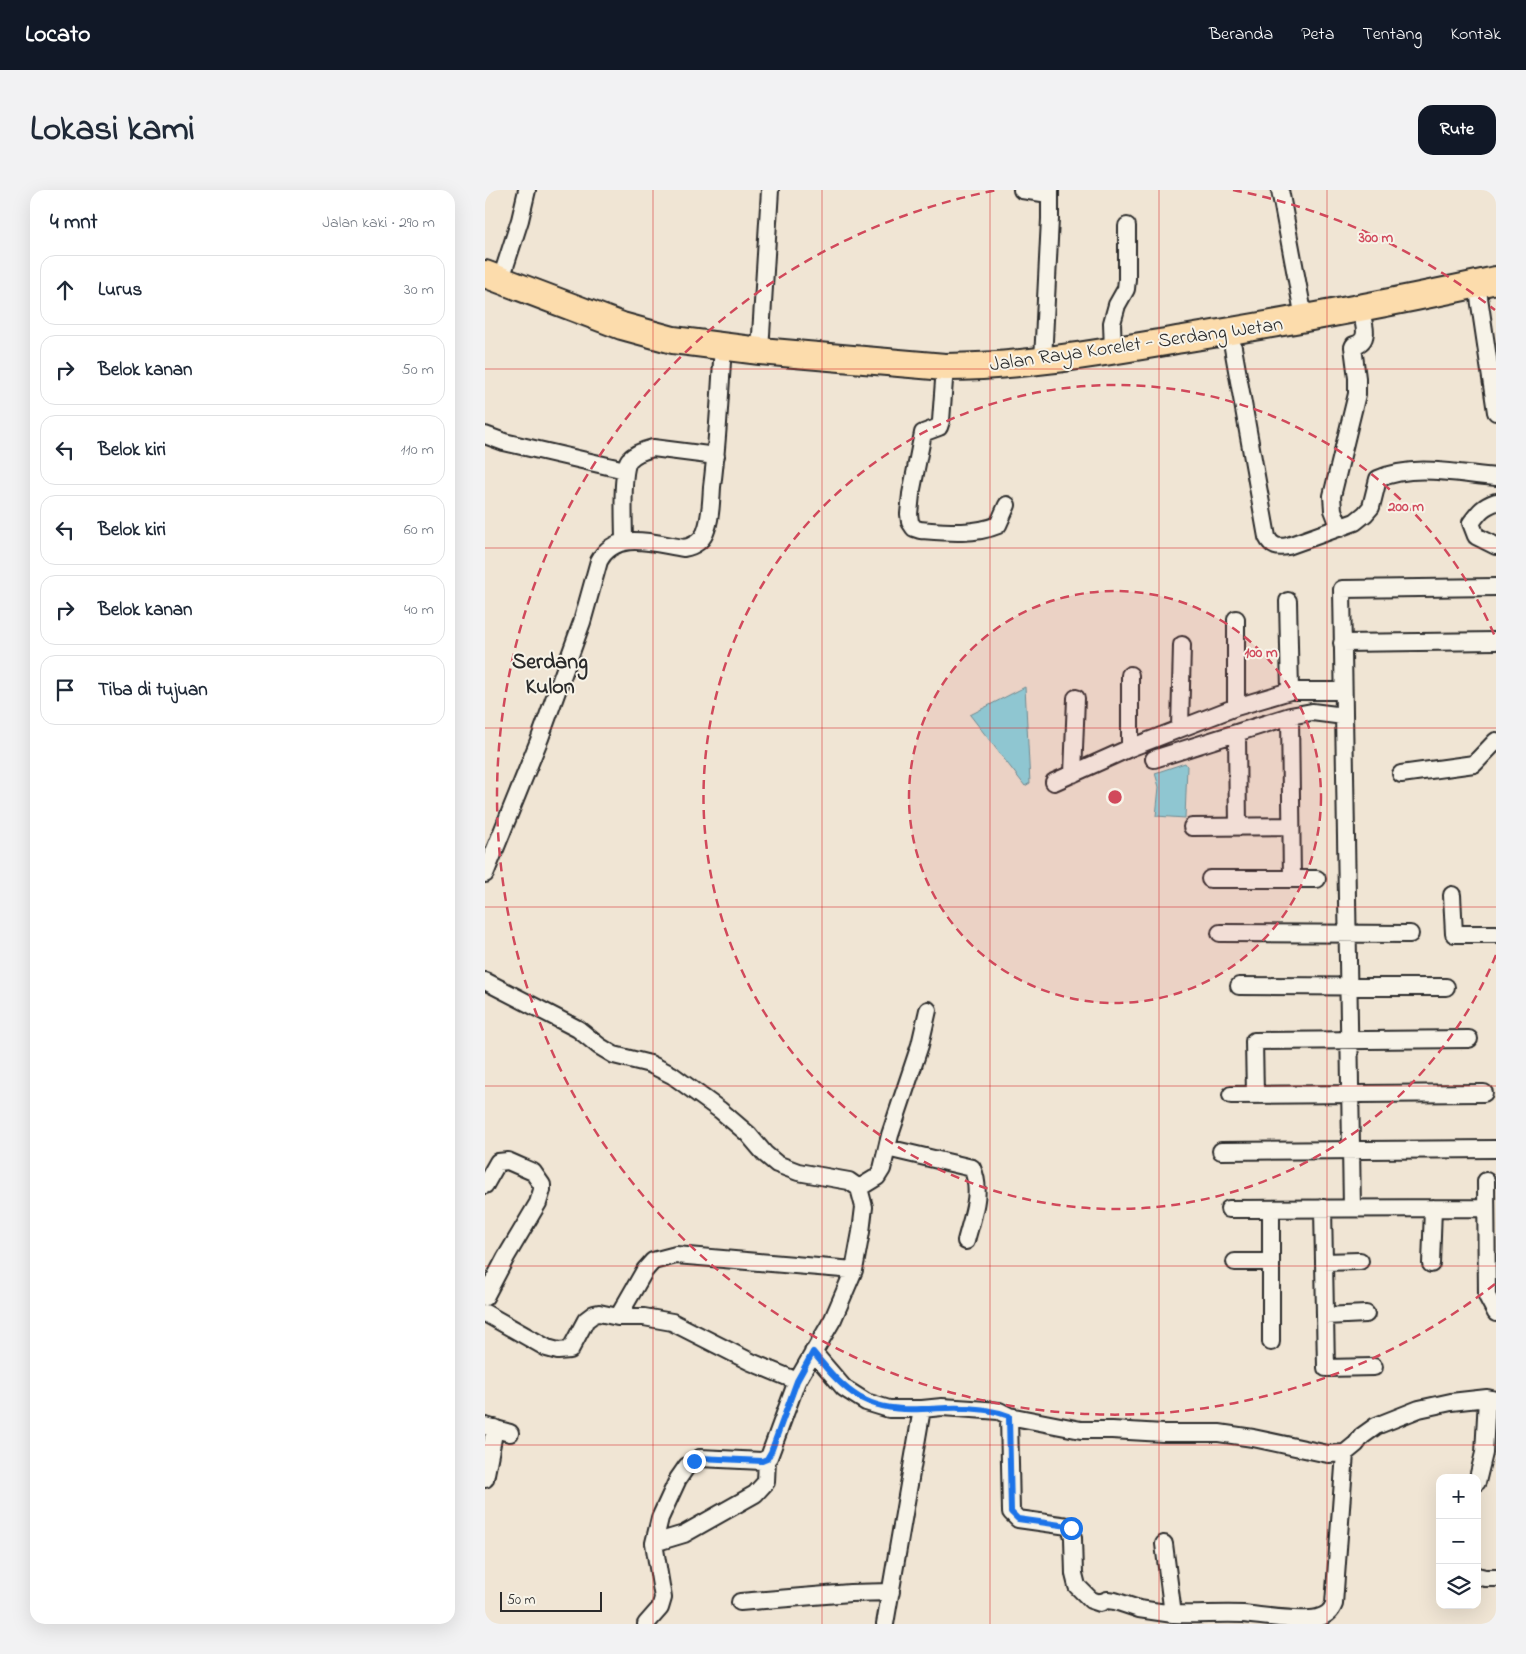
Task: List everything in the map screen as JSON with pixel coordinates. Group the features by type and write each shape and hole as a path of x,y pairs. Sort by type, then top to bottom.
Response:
{"main road":[{"name":"Jalan Raya Korelet - Serdang Wetan","path":"493,277 622,326 673,340 760,351 945,367 969,367 1043,360 1113,350 1360,308 1487,282"}],"street":[{"path":"493,277 520,220 527,190"},
{"path":"760,351 770,190"},
{"path":"1021,190 1049,192 1050,219 1043,360"},
{"path":"1280,190 1304,318"},
{"path":"1113,350 1111,323 1117,304 1126,289 1127,226"},
{"path":"1487,282 1496,412"},
{"path":"1340,528 1333,510 1332,496 1357,394 1353,348 1354,345 1362,342 1365,334 1360,308"},
{"path":"1230,331 1261,509 1269,542 1280,548 1289,546 1355,522 1371,507 1378,479 1389,474 1417,470 1496,477"},
{"path":"485,874 540,738 582,622 599,561 608,548 624,541 631,540 684,548 699,542 705,533 709,520 716,456 723,345"},
{"path":"945,367 941,421 939,427 923,434 911,494 910,522 915,528 920,530 958,532 987,530 998,525 1007,505"},
{"path":"485,435 504,442 625,470"},
{"path":"624,541 625,470 631,458 653,448 716,456"},
{"path":"1496,502 1489,504 1477,513 1471,523 1476,536 1496,546"},
{"path":"1352,1208 1341,589 1496,587"},
{"path":"1288,601 1290,691"},
{"path":"1236,619 1236,707"},
{"path":"1343,643 1496,641"},
{"path":"1180,728 1182,645"},
{"path":"1130,748 1131,676"},
{"path":"1054,782 1130,748 1236,707 1290,691 1343,691"},
{"path":"1073,774 1076,698"},
{"path":"1154,759 1290,716 1311,712 1344,716"},
{"path":"1290,716 1292,879"},
{"path":"1237,733 1238,827"},
{"path":"1401,774 1474,764 1496,741"},
{"path":"1192,827 1291,826"},
{"path":"1210,879 1317,879"},
{"path":"1452,895 1454,934 1496,934"},
{"path":"1220,933 1410,934"},
{"path":"485,981 578,1029 614,1055 650,1064 672,1076 720,1110 748,1134 765,1154 777,1164 798,1172 849,1181 859,1188 864,1207 854,1270 833,1319 797,1381 767,1459 765,1482 755,1494 684,1534 654,1542"},
{"path":"1239,986 1446,987"},
{"path":"859,1188 877,1177 881,1169 890,1135 920,1045 928,1010"},
{"path":"1255,1095 1254,1041 1469,1039"},
{"path":"1231,1095 1484,1093"},
{"path":"887,1148 972,1168 977,1188 966,1241"},
{"path":"1221,1151 1496,1149"},
{"path":"485,1185 498,1162 508,1161 533,1172 542,1190 538,1203 485,1297"},
{"path":"1485,1181 1487,1296 1494,1306"},
{"path":"1271,1208 1271,1342"},
{"path":"1323,1208 1326,1368 1374,1367"},
{"path":"1431,1264 1433,1208"},
{"path":"1229,1209 1486,1208"},
{"path":"618,1317 645,1270 653,1261 676,1255 854,1270"},
{"path":"1324,1262 1360,1261"},
{"path":"1235,1262 1271,1262"},
{"path":"485,1313 547,1348 558,1350 571,1350 586,1320 593,1314 599,1313 618,1317 644,1317 671,1322 751,1362 797,1381"},
{"path":"1325,1316 1366,1314"},
{"path":"813,1352 844,1388 867,1402 889,1409 972,1408 999,1411 1009,1416 1081,1430 1219,1433 1328,1454 1345,1453 1362,1436 1376,1426 1419,1409 1443,1403 1491,1399 1479,1474"},
{"path":"885,1624 922,1410"},
{"path":"1009,1416 1011,1512 1014,1517 1024,1521 1068,1526 1071,1528 1074,1574 1077,1586 1091,1600 1100,1602 1107,1600 1115,1601 1139,1609 1173,1614 1240,1614 1313,1618 1332,1611 1345,1453"},
{"path":"485,1479 497,1429"},
{"path":"646,1624 659,1608 663,1598 654,1542 660,1518 678,1478 687,1466 700,1458 762,1461 767,1459"},
{"path":"1164,1544 1173,1614"},
{"path":"1481,1577 1496,1578"},
{"path":"741,1602 850,1593 891,1592"}],"water":[{"path":"1025,687 1030,783 1025,786 970,715"},
{"path":"1185,763 1187,766 1185,818 1156,816 1159,787 1155,773"}],"district":[{"name":"Serdang Kulon","path":"550,672"}],"route":[{"path":"694,1461 700,1458 762,1461 767,1459 797,1381 813,1352 844,1388 867,1402 889,1409 972,1408 999,1411 1009,1416 1011,1512 1014,1517 1024,1521 1031,1520 1071,1528"}]}
